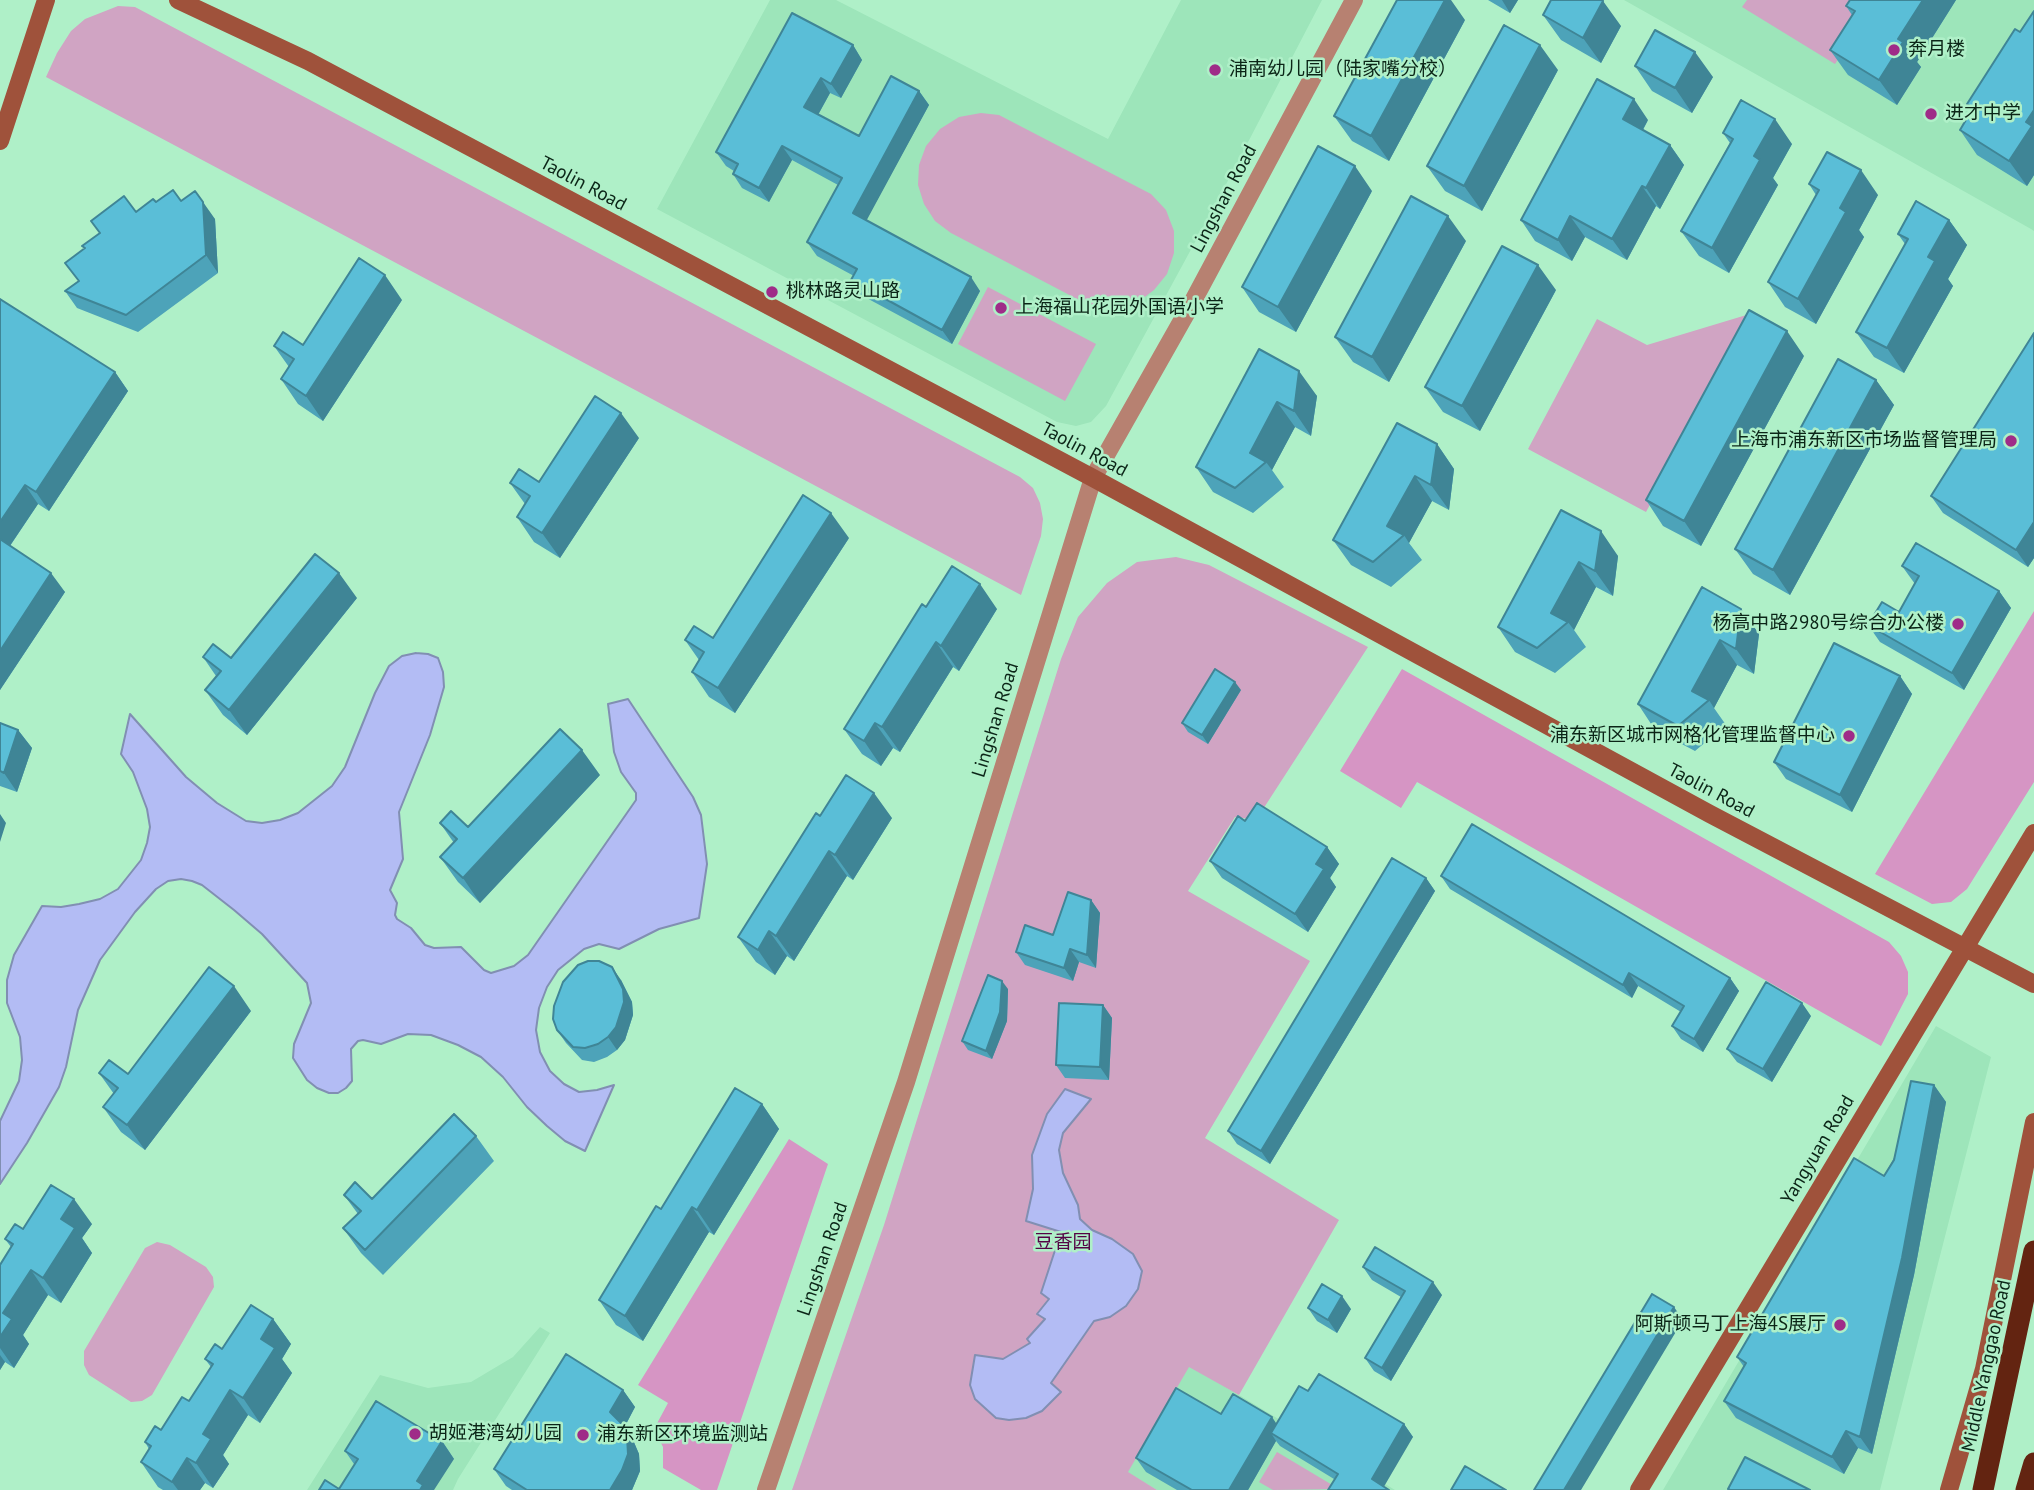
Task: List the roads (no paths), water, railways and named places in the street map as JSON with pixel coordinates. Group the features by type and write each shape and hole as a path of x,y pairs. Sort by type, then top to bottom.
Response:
{"highway":[{"name":"Middle Yanggao Road","path":"1983,1490 2034,1251"},
{"path":"2026,1490 2034,1463"}],"street":[{"path":"0,141 46,0"},
{"name":"Taolin Road","path":"178,0 308,61 1093,478 1710,814 2034,984"},
{"name":"Lingshan Road","path":"766,1490 906,1082 1093,478 1192,303 1354,0"},
{"name":"Yangyuan Road","path":"1639,1490 2034,833"},
{"path":"1949,1490 1984,1368 2034,1122"}],"water":[{"path":"416,653 438,658 444,687 430,735 399,812 403,859 390,890 397,903 397,919 411,928 425,945 434,948 461,947 484,970 491,973 514,966 528,955 636,800 636,793 621,772 614,752 608,704 628,699 693,797 701,815 707,864 699,918 659,929 619,949 599,944 584,949 558,970 547,987 539,1008 536,1030 540,1052 550,1071 564,1084 579,1092 614,1085 585,1151 565,1141 547,1126 481,1057 431,1035 408,1034 381,1044 358,1041 351,1049 352,1081 346,1088 338,1093 329,1093 317,1088 307,1080 293,1058 294,1044 311,1003 307,983 262,934 234,910 202,885 181,879 168,881 156,889 135,912 100,960 78,1010 59,1087 0,1184 0,1121 19,1081 22,1060 20,1037 7,1003 7,980 14,955 42,906 79,904 100,899 118,889 141,860 147,843 150,827 147,809 133,772 121,754 130,714 186,777 217,803 246,821 262,823 280,820 298,813 332,786 345,767 389,666 402,656"},
{"path":"1065,1089 1091,1099 1063,1133 1059,1150 1063,1173 1078,1205 1080,1219 1092,1230 1112,1239 1133,1254 1142,1271 1138,1289 1126,1306 1110,1317 1094,1321 1051,1383 1061,1392 1042,1411 1026,1418 996,1418 975,1399 970,1385 975,1355 1003,1359 1030,1343 1027,1339 1045,1319 1037,1314 1049,1299 1041,1293 1061,1232 1026,1221 1033,1189 1032,1155 1047,1114"}],"place":[{"name":"奔月楼","path":"1894,50"},
{"name":"浦南幼儿园（陆家嘴分校）","path":"1215,70"},
{"name":"进才中学","path":"1931,114"},
{"name":"桃林路灵山路","path":"772,292"},
{"name":"上海福山花园外国语小学","path":"1001,308"},
{"name":"上海市浦东新区市场监督管理局","path":"2011,441"},
{"name":"杨高中路2980号综合办公楼","path":"1958,624"},
{"name":"浦东新区城市网格化管理监督中心","path":"1849,736"},
{"name":"阿斯顿马丁上海4S展厅","path":"1840,1325"},
{"name":"胡姬港湾幼儿园","path":"415,1434"},
{"name":"浦东新区环境监测站","path":"583,1435"}],"park label":[{"name":"豆香园","path":"1063,1243"}]}
